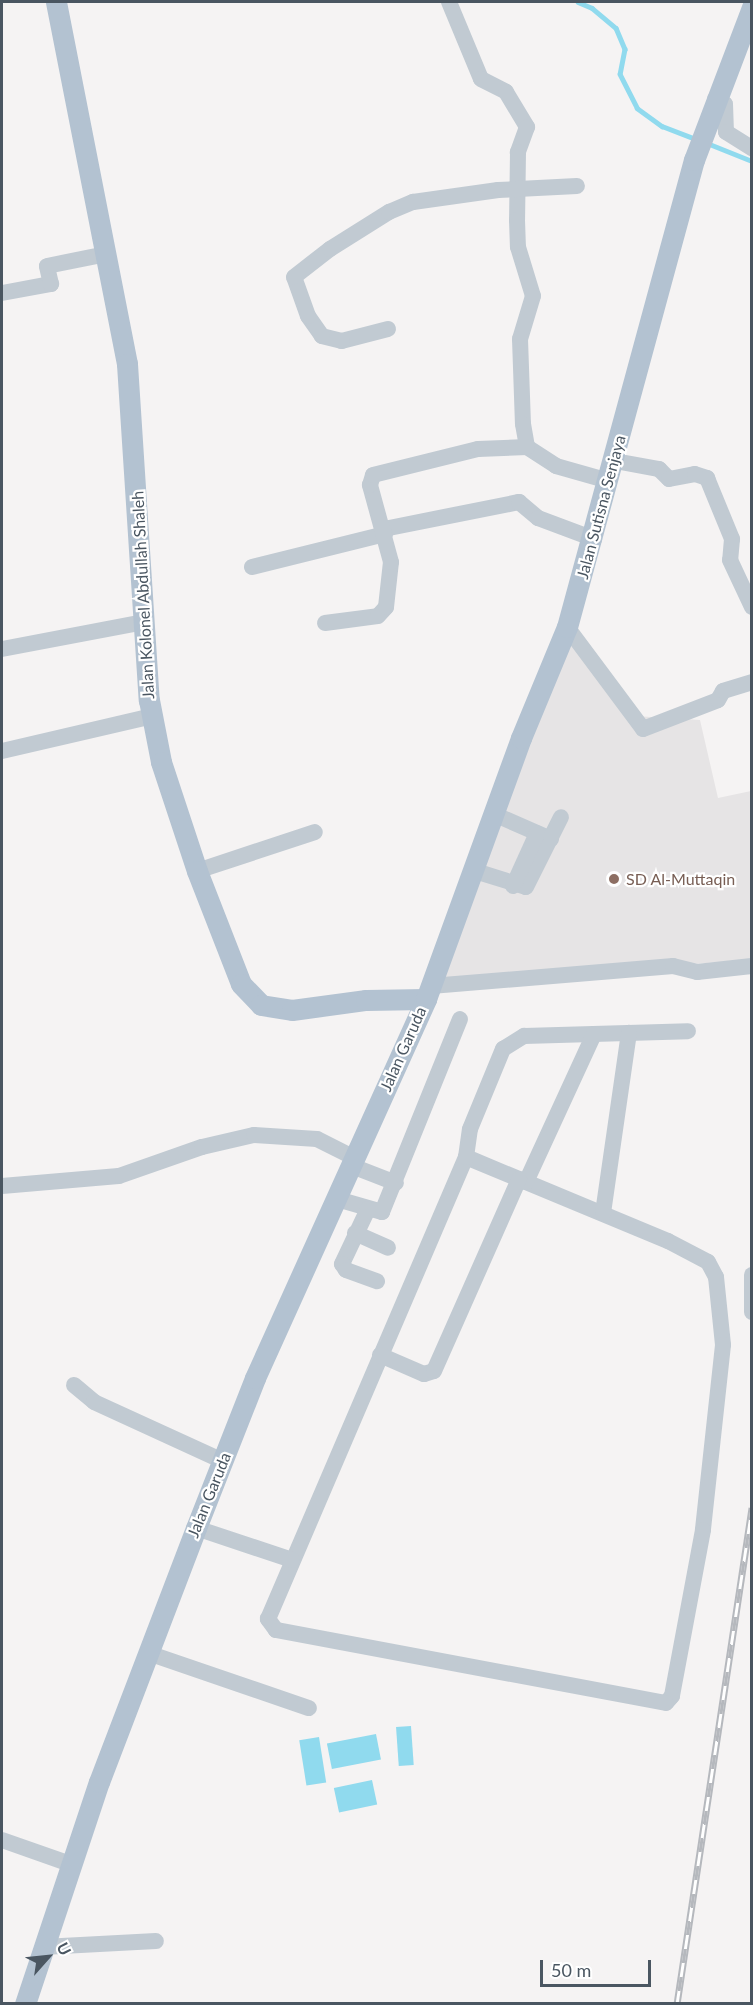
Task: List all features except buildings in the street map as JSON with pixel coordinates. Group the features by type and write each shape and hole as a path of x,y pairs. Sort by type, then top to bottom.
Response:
{"main road":[{"name":"Jalan Kolonel Abdullah Shaleh","path":"56,2 132,396 143,622 152,716 161,762 197,871 237,977 246,993 261,1005 292,1010 428,992"},
{"name":"Jalan Sutisna Senjaya","path":"428,992 496,815 521,738 567,627 594,539 694,160 752,7"},
{"name":"Jalan Garuda","path":"25,2004 70,1864 148,1653 255,1378 354,1162 428,992"}],"street":[{"path":"449,2 481,79 506,92 526,124 518,152 520,189 517,241 532,296 521,329 523,424 527,447"},
{"path":"712,109 725,104 726,132 752,148"},
{"path":"388,329 342,340 322,336 308,316 294,277 308,263 397,208 420,201 520,189 577,186"},
{"path":"2,293 51,284 47,266 105,254"},
{"path":"325,623 378,616 384,611 392,571 385,532 370,485 377,472 478,448 527,447 556,466 612,471 659,469 669,479 694,474 707,478 732,539 728,545 730,561 752,607"},
{"path":"252,567 385,532 519,502 538,518 594,539"},
{"path":"2,649 143,622"},
{"path":"567,627 643,729 752,682"},
{"path":"2,751 152,716"},
{"path":"496,815 544,836"},
{"path":"475,871 524,888 531,883 544,836 561,817"},
{"path":"197,871 315,832"},
{"path":"428,992 673,966 697,972 752,966"},
{"path":"337,1199 382,1212 396,1183 460,1019"},
{"path":"466,1157 603,1213 704,1259 717,1281 723,1345 703,1530 669,1701 658,1704 276,1630 268,1618 466,1157 470,1129 506,1046 524,1036 688,1031"},
{"path":"603,1213 629,1033"},
{"path":"380,1355 424,1374 434,1371 522,1180 594,1034"},
{"path":"2,1186 118,1176 202,1147 254,1135 316,1139 354,1162 396,1183"},
{"path":"368,1209 355,1233 343,1268 376,1281"},
{"path":"355,1233 388,1248"},
{"path":"752,1275 752,1311"},
{"path":"74,1385 94,1402 223,1461"},
{"path":"196,1528 292,1560"},
{"path":"148,1653 309,1708"},
{"path":"2,1840 70,1864"},
{"path":"43,1947 156,1941"}],"shaded area":[{"name":"SD Al-Muttaqin","path":"571,639 635,716 700,720 718,798 751,791 751,960 437,981"}],"water":[{"path":"411,1726 414,1765 399,1766 396,1727"},
{"path":"376,1734 381,1760 332,1769 327,1744"},
{"path":"319,1737 326,1782 306,1786 299,1740"},
{"path":"372,1780 377,1804 339,1813 334,1788"}],"waterway":[{"path":"578,2 592,8 616,28 625,49 620,74 637,108 662,126 696,139"},
{"path":"707,143 752,161"}],"railway":[{"path":"677,2004 752,1508"}],"place":[{"name":"SD Al-Muttaqin","path":"614,879"}]}
